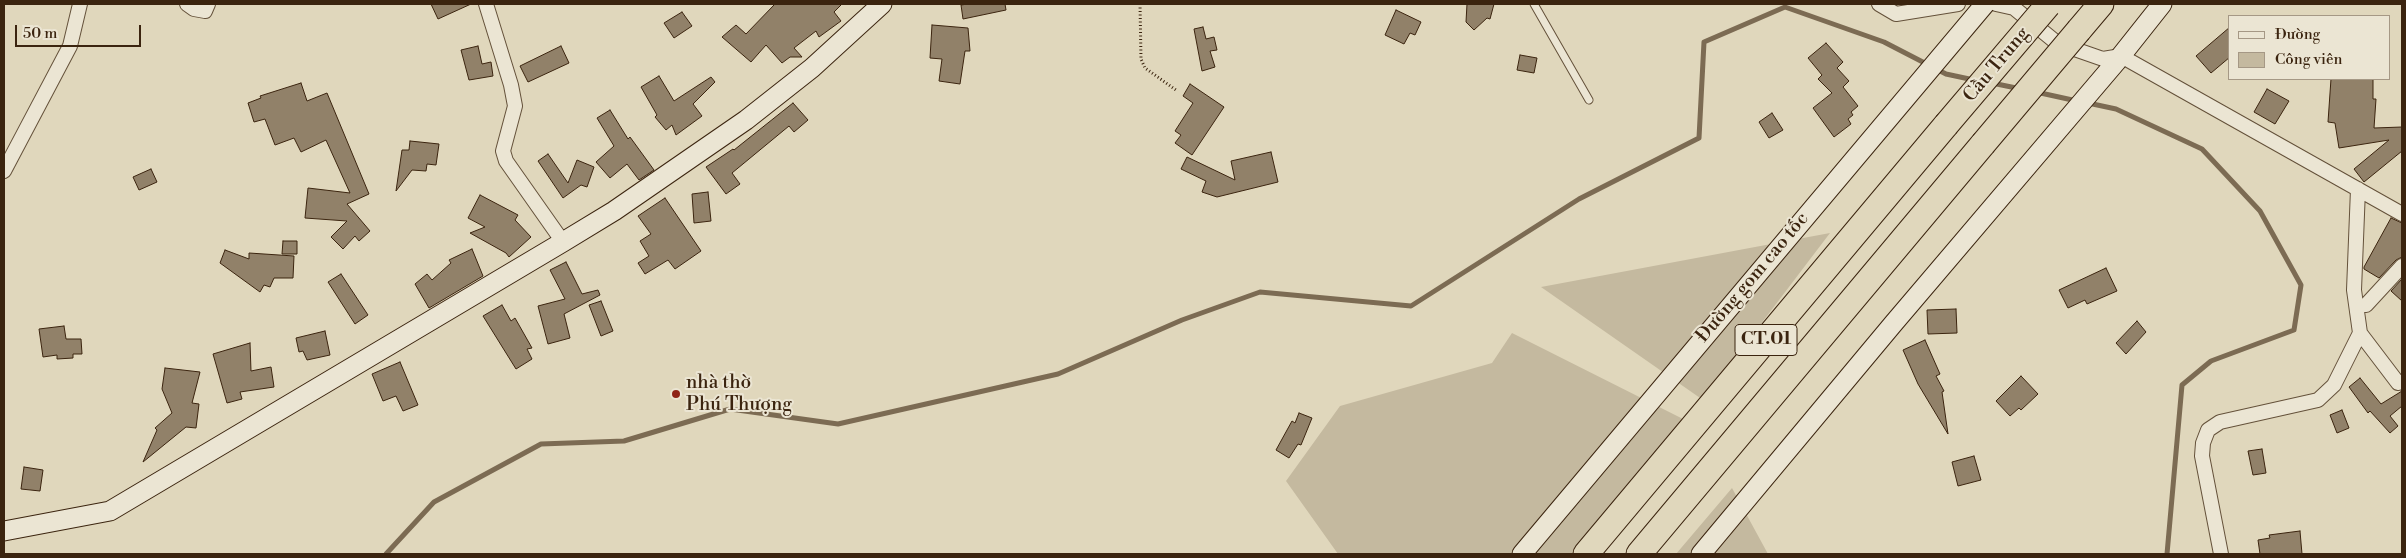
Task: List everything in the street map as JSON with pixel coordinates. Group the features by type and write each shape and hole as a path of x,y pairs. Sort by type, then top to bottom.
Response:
{"highway":[{"name":"Cầu Trung","path":"1586,554 2049,4"},
{"name":"CT.01","path":"1639,554 2101,4"}],"main road":[{"path":"4,531 110,511 563,242 614,211 746,120 812,68 882,4"},
{"name":"Đường gom cao tốc","path":"1522,554 1985,4"},
{"path":"1701,554 2025,167 2118,59 2162,4"}],"street":[{"path":"4,171 70,46 80,4"},
{"path":"187,4 194,9 205,10 208,4"},
{"path":"486,4 511,85 514,106 503,151 506,161 563,242"},
{"path":"1879,4 1896,14 1958,4"},
{"path":"1996,4 2014,8 2057,43 2103,59 2118,59 2402,214"},
{"path":"2358,190 2354,290 2360,333 2398,383 2402,382"},
{"path":"2366,305 2402,266"},
{"path":"2220,554 2202,456 2203,443 2208,430 2220,422 2318,400 2334,385 2360,333"}],"lane":[{"path":"1534,4 1589,100"}],"path":[{"path":"1140,4 1141,60 1145,68 1176,90"}],"green space":[{"path":"1830,233 1703,400 1541,287"},
{"path":"1512,333 1693,424 1580,554 1338,554 1286,481 1340,406 1492,363"},
{"path":"1732,488 1768,554 1676,554"}],"building":[{"path":"431,4 471,4 438,19"},
{"path":"775,4 842,4 834,12 841,21 819,37 816,31 794,48 802,57 790,57 782,63 766,45 751,62 722,37 736,25 746,34"},
{"path":"1005,4 1006,10 963,19 961,5"},
{"path":"1467,4 1494,4 1490,19 1487,18 1474,30 1466,22"},
{"path":"1396,10 1421,22 1415,35 1410,33 1404,44 1385,35"},
{"path":"682,12 692,26 674,38 664,23"},
{"path":"932,25 968,28 970,51 965,51 960,84 939,81 942,59 930,58"},
{"path":"1203,27 1206,39 1214,37 1217,50 1210,51 1215,67 1202,71 1194,29"},
{"path":"2228,29 2228,59 2211,73 2196,56"},
{"path":"1826,43 1843,62 1837,68 1849,81 1843,87 1858,106 1851,112 1853,115 1848,119 1851,124 1834,137 1813,108 1832,93 1818,79 1822,75 1808,58"},
{"path":"478,46 482,64 491,62 493,76 469,80 461,50"},
{"path":"561,46 569,63 528,82 520,66"},
{"path":"1520,55 1537,58 1534,73 1517,70"},
{"path":"659,76 674,101 711,77 715,82 693,104 702,116 676,135 672,125 666,130 655,117 657,115 641,87"},
{"path":"2331,80 2373,80 2373,99 2376,99 2374,128 2402,127 2402,151 2364,182 2354,169 2389,140 2339,148 2335,123 2328,122"},
{"path":"301,83 307,101 327,93 369,194 347,204 370,231 359,241 355,236 343,249 331,237 347,221 305,218 308,188 350,193 326,140 301,152 294,138 275,145 265,119 254,122 248,103 261,98 260,96"},
{"path":"1190,84 1224,107 1192,155 1175,143 1181,135 1175,131 1193,103 1183,96"},
{"path":"2267,89 2289,101 2275,124 2254,112"},
{"path":"793,103 808,120 794,132 789,126 732,173 740,184 726,194 706,167 734,150"},
{"path":"610,110 628,139 630,137 654,170 639,180 627,164 610,178 596,162 614,146 597,118"},
{"path":"1772,113 1783,130 1769,138 1759,122"},
{"path":"410,141 439,144 436,165 427,164 426,171 412,170 396,191 402,150 409,150"},
{"path":"1271,152 1278,182 1217,197 1202,192 1206,181 1181,169 1187,157 1235,180 1231,161"},
{"path":"548,154 568,183 577,160 594,167 587,187 581,185 563,198 538,161"},
{"path":"151,169 157,182 139,190 133,177"},
{"path":"708,192 711,221 694,223 692,194"},
{"path":"480,195 518,215 515,220 531,237 509,257 506,253 470,233 485,227 468,218"},
{"path":"665,198 701,251 675,269 668,260 645,274 638,263 649,256 640,241 651,234 638,216"},
{"path":"2391,218 2402,223 2402,257 2396,260 2379,278 2364,269 2364,267"},
{"path":"283,241 297,241 297,254 282,254"},
{"path":"472,249 483,276 429,308 415,284 427,274 432,280 451,263 449,260"},
{"path":"225,250 249,259 249,253 294,256 293,278 274,278 270,287 264,285 260,292 220,263"},
{"path":"566,262 582,294 598,290 600,295 564,314 570,338 548,344 538,306 565,299 550,270"},
{"path":"2106,268 2117,291 2087,304 2085,300 2068,308 2059,290"},
{"path":"341,274 368,315 355,324 328,282"},
{"path":"2402,279 2402,301 2391,291"},
{"path":"601,301 613,331 601,336 589,305"},
{"path":"502,305 511,321 515,318 532,348 527,349 532,359 516,369 483,316"},
{"path":"1956,309 1957,333 1928,334 1927,310"},
{"path":"2137,321 2146,332 2126,354 2116,343"},
{"path":"64,326 66,339 81,339 82,354 73,354 73,358 57,359 57,355 43,357 39,329"},
{"path":"325,331 330,355 307,360 303,351 299,352 296,338"},
{"path":"1925,340 1940,374 1936,376 1944,391 1942,392 1948,434 1918,384 1903,350"},
{"path":"250,343 251,371 271,367 274,387 240,392 242,399 227,403 213,354"},
{"path":"400,362 418,405 403,411 396,396 383,401 372,374"},
{"path":"165,368 200,372 192,403 199,404 196,428 186,427 143,462 157,430 155,428 172,413 162,389"},
{"path":"2021,376 2038,394 2021,410 2019,408 2010,416 1996,401"},
{"path":"2360,378 2381,404 2402,391 2402,406 2390,416 2398,426 2390,433 2370,411 2368,413 2349,387"},
{"path":"2342,410 2349,428 2337,433 2330,415"},
{"path":"1299,413 1312,418 1301,445 1298,444 1289,458 1276,450 1292,421 1295,423"},
{"path":"2262,449 2266,473 2253,475 2248,451"},
{"path":"1974,456 1981,480 1958,486 1952,462"},
{"path":"24,467 43,470 40,491 21,489"},
{"path":"2300,531 2302,554 2260,554 2258,540 2270,538 2269,535"}],"waterway":[{"path":"386,554 434,502 541,444 624,441 730,409 838,424 1058,374 1182,320 1260,292 1411,306 1579,199 1699,138 1704,42 1785,7 1884,42 1946,74 1974,80"},
{"path":"1992,83 2021,89"},
{"path":"2036,92 2077,101"},
{"path":"2088,103 2116,109 2202,149 2260,211 2301,285 2294,330 2211,361 2182,385 2167,554"}],"place":[{"name":"nhà thờ Phú Thượng","path":"676,394"}]}
